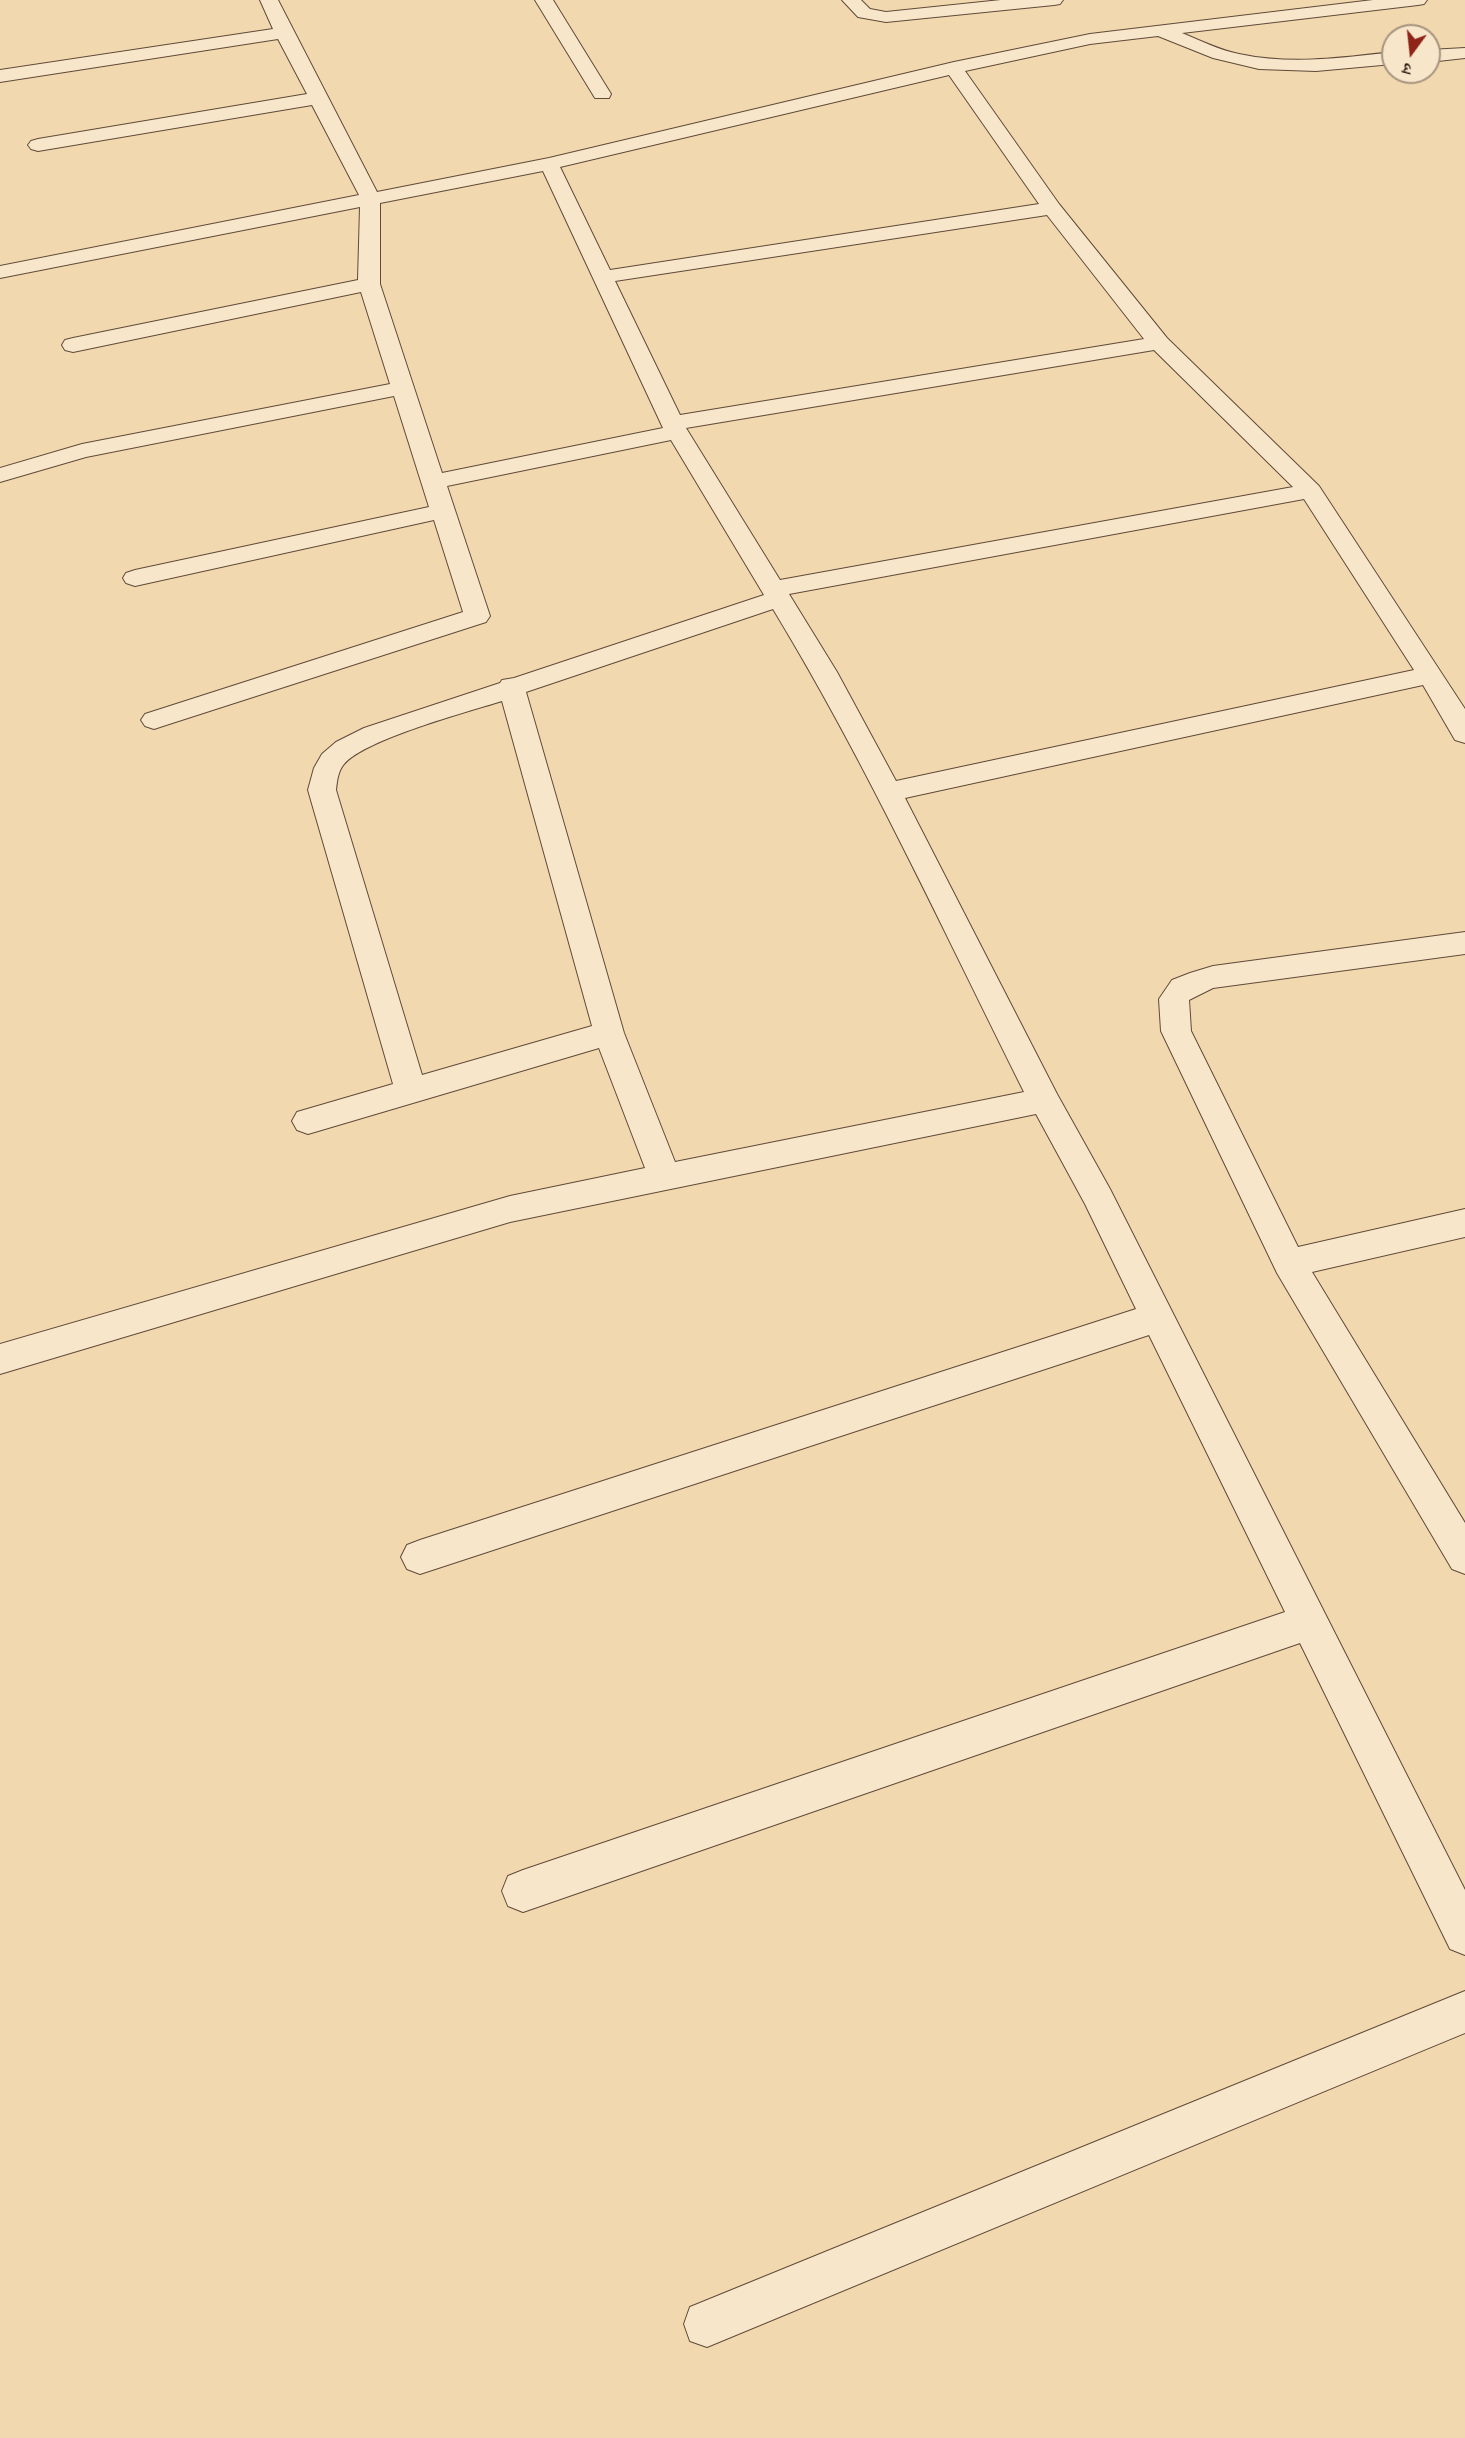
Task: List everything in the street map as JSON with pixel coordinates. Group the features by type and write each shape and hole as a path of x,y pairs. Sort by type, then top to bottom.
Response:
{"street":[{"path":"154,720 477,616 369,284 370,198 269,0"},
{"path":"544,0 602,94"},
{"path":"851,0 864,13 886,17 1054,0"},
{"path":"0,272 549,164 1090,39 1418,0"},
{"path":"1160,31 1214,53 1266,65 1310,65 1381,59"},
{"path":"0,76 284,33"},
{"path":"1441,55 1465,52"},
{"path":"954,69 1052,208 1159,343 1311,491 1462,722"},
{"path":"38,145 318,98"},
{"path":"549,164 675,428 824,672 888,792 1044,1100 1098,1198 1465,1934"},
{"path":"603,277 1052,208"},
{"path":"73,345 369,284"},
{"path":"434,482 675,428 1159,343"},
{"path":"0,475 82,451 402,388"},
{"path":"411,1091 322,790 324,772 340,752 374,734 776,594 1311,491"},
{"path":"135,578 443,511"},
{"path":"888,792 1430,675"},
{"path":"511,686 609,1033 664,1176"},
{"path":"1465,943 1213,977 1185,986 1173,998 1172,1011 1176,1031 1289,1263 1465,1557"},
{"path":"308,1121 609,1033"},
{"path":"0,1359 510,1209 1044,1100"},
{"path":"1289,1263 1465,1223"},
{"path":"420,1557 1158,1317"},
{"path":"523,1891 1310,1622"},
{"path":"707,2324 1465,2012"}]}
